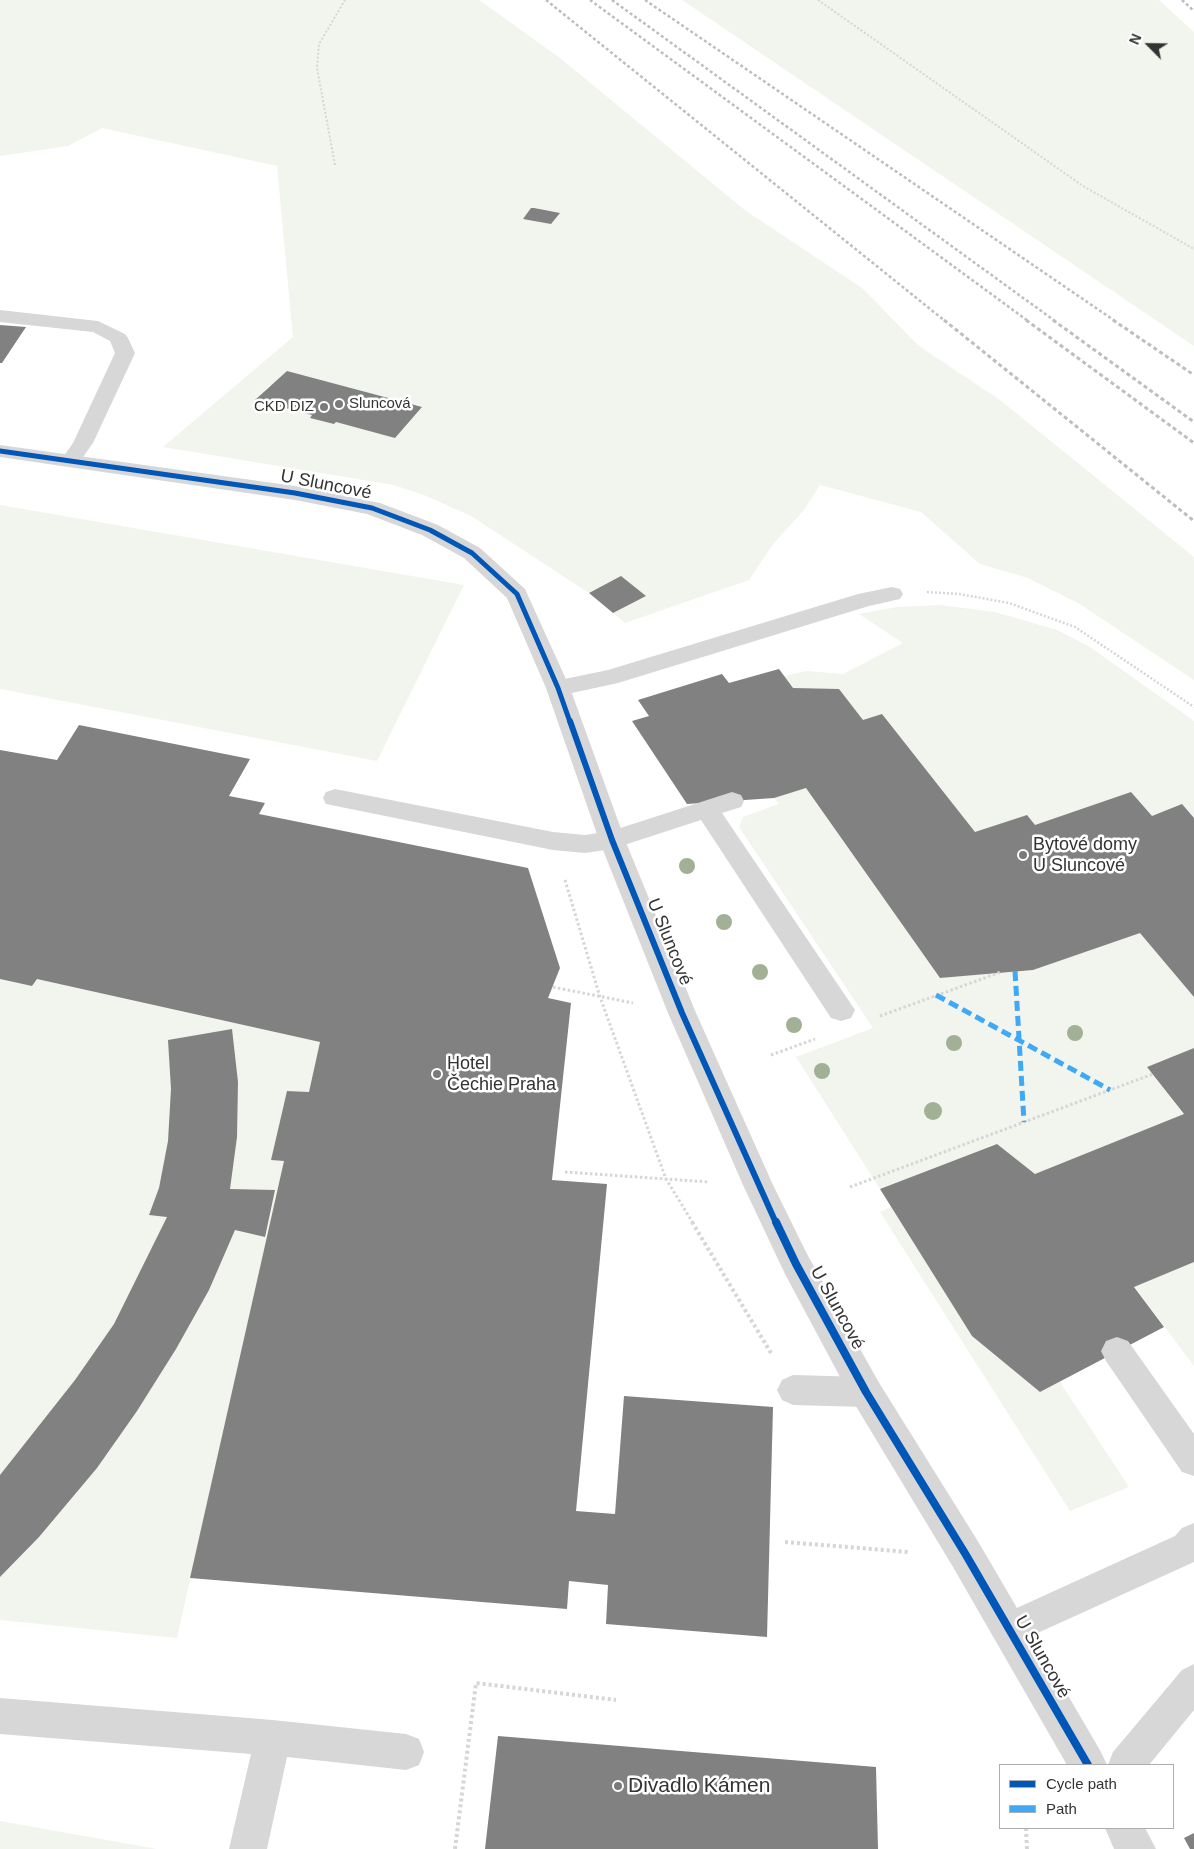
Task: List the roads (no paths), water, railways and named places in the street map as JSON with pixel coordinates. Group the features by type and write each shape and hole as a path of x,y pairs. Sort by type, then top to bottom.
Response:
{"street":[{"name":"U Sluncové","path":"0,451 295,493 372,508 430,530 472,553 517,594 558,688 612,840 682,1013 758,1185 796,1264 866,1392 1009,1628 1087,1764"},
{"path":"1125,1829 1136,1849"}],"lane":[{"path":"0,316 98,327 118,338 125,353 83,443 71,460"},
{"path":"558,688 610,677 866,599 892,594"},
{"path":"335,798 552,841 585,844 612,840 732,801"},
{"path":"706,809 841,1010"},
{"path":"1117,1351 1194,1461"},
{"path":"793,1390 866,1392"},
{"path":"1009,1628 1187,1548 1194,1539"},
{"path":"1127,1764 1194,1682"},
{"path":"0,1716 272,1738 406,1752"},
{"path":"248,1849 272,1738"}],"railway":[{"path":"546,0 945,321"},
{"path":"590,0 1028,321"},
{"path":"612,0 1055,321"},
{"path":"645,0 1115,321"},
{"path":"1182,0 1194,11"},
{"path":"944,320 1194,521"},
{"path":"1026,320 1194,443"},
{"path":"1053,320 1194,422"},
{"path":"1113,320 1194,375"}],"place":[{"name":"Sluncová","path":"339,404"},
{"name":"CKD DIZ","path":"324,407"},
{"name":"Bytové domy U Sluncové","path":"1023,855"},
{"name":"Hotel Čechie Praha","path":"437,1074"},
{"name":"Divadlo Kámen","path":"618,1786"}]}
